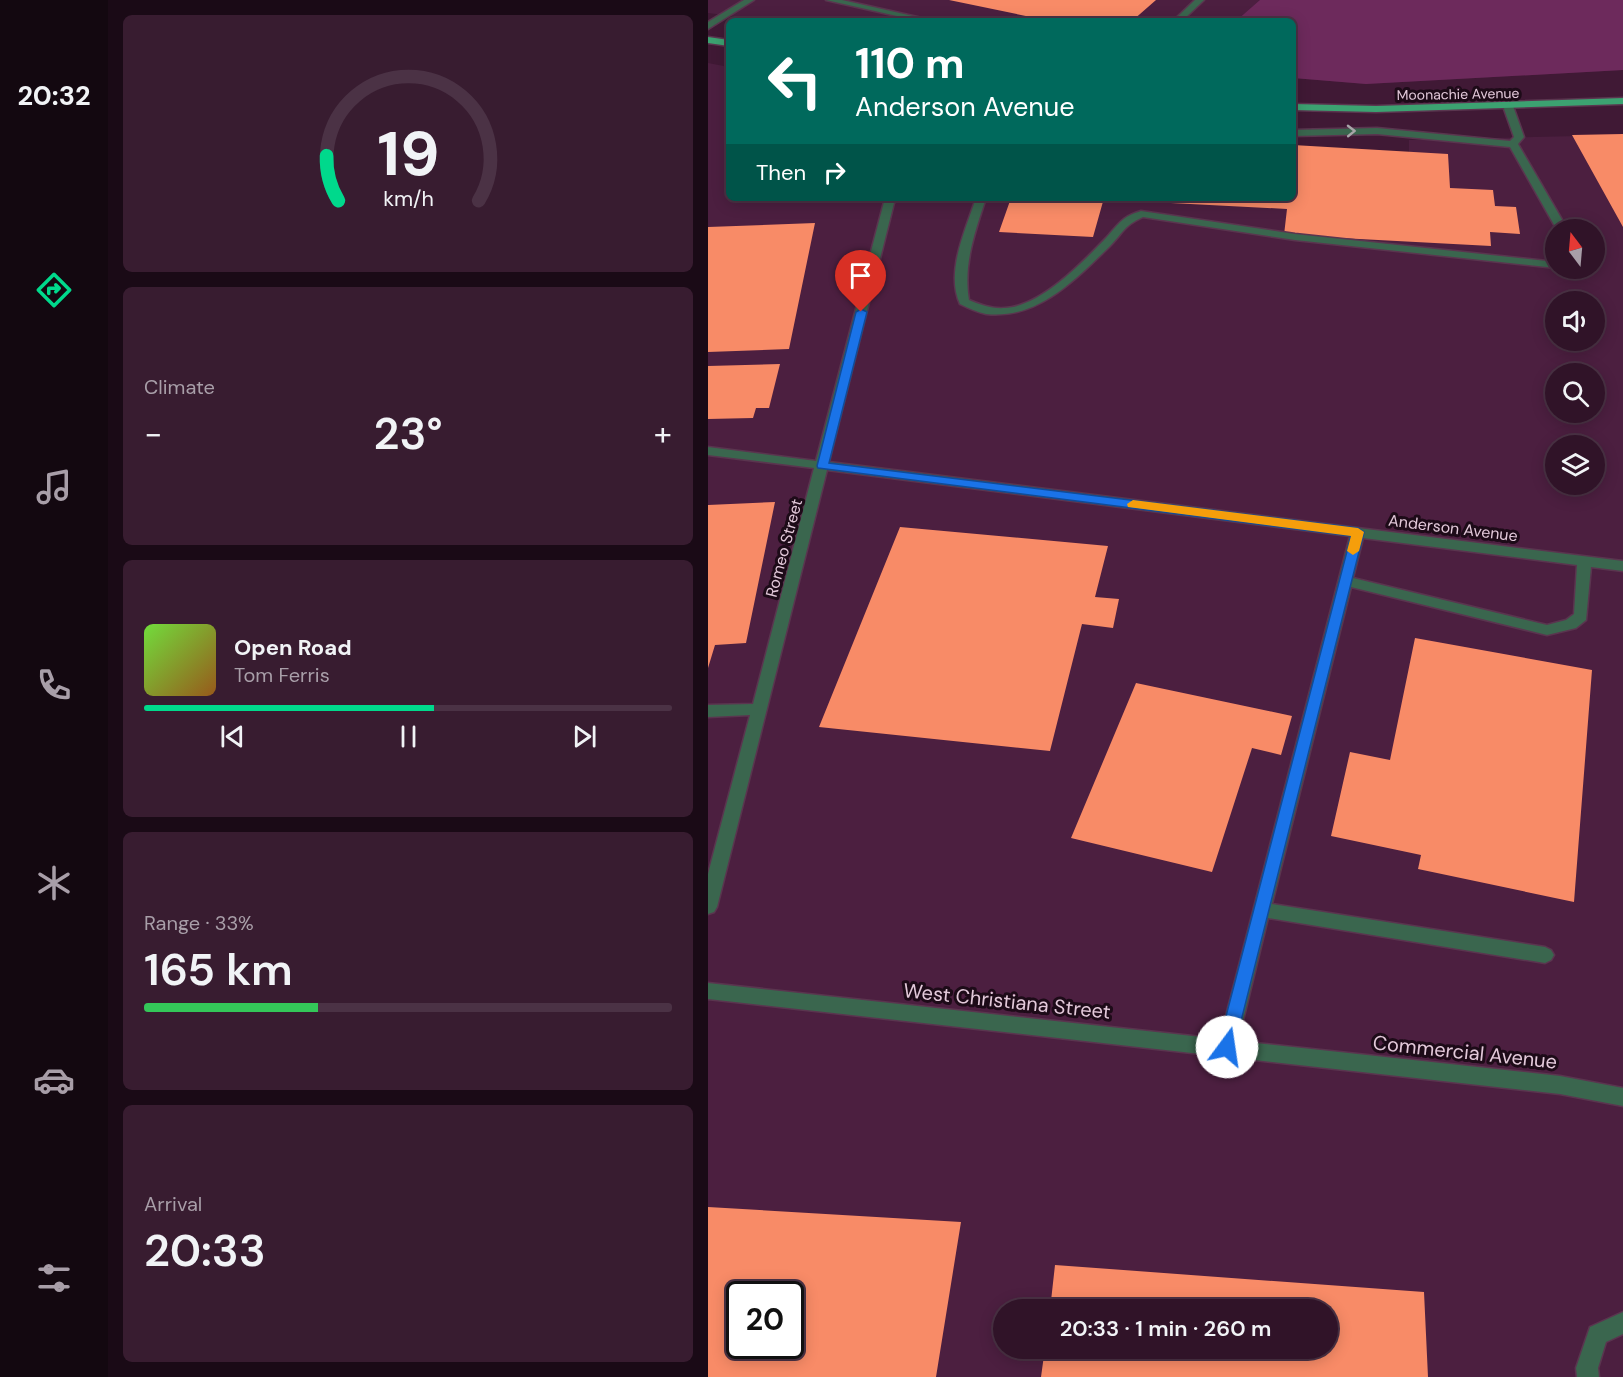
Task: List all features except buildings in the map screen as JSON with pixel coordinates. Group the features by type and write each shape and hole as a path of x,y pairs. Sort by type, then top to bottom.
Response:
{"main road":[{"path":"708,40 726,43"},
{"name":"Moonachie Avenue","path":"1296,107 1376,110 1623,101"}],"street":[{"path":"708,27 750,0"},
{"path":"830,0 917,18"},
{"path":"1180,18 1200,0"},
{"path":"1508,106 1519,137 1513,144"},
{"path":"1296,133 1354,130 1391,132 1474,143 1513,144"},
{"path":"1513,144 1557,219"},
{"name":"Romeo Street","path":"708,908 890,201"},
{"path":"980,201 962,260 959,281 963,302 978,310 1008,312 1032,306 1053,291 1112,238 1124,222 1141,214 1295,237 1545,264"},
{"name":"Anderson Avenue","path":"708,451 1623,566"},
{"path":"1227,1047 1358,532"},
{"path":"1345,581 1547,630 1571,624 1581,616 1584,561"},
{"path":"708,711 759,710"},
{"path":"1262,910 1545,954"},
{"name":"West Christiana Street","path":"708,991 1302,1057"},
{"name":"Commercial Avenue","path":"1302,1057 1560,1085 1623,1096"},
{"path":"1588,1377 1587,1368 1598,1335 1623,1323"}],"shaded area":[{"path":"708,0 1623,0 1623,70 1366,84 1296,78 1296,18 750,18 708,13"},
{"path":"1260,0 1623,0 1623,70 1366,84 1296,78 1296,18 1239,18"},
{"path":"708,63 726,66 726,201 1296,201 1296,197 1409,156 1409,140 1623,135 1623,1377 708,1377"}],"slow traffic":[{"path":"1133,504 1358,532 1353,551"}],"route":[{"path":"861,312 823,466 1358,532 1227,1047"}]}
